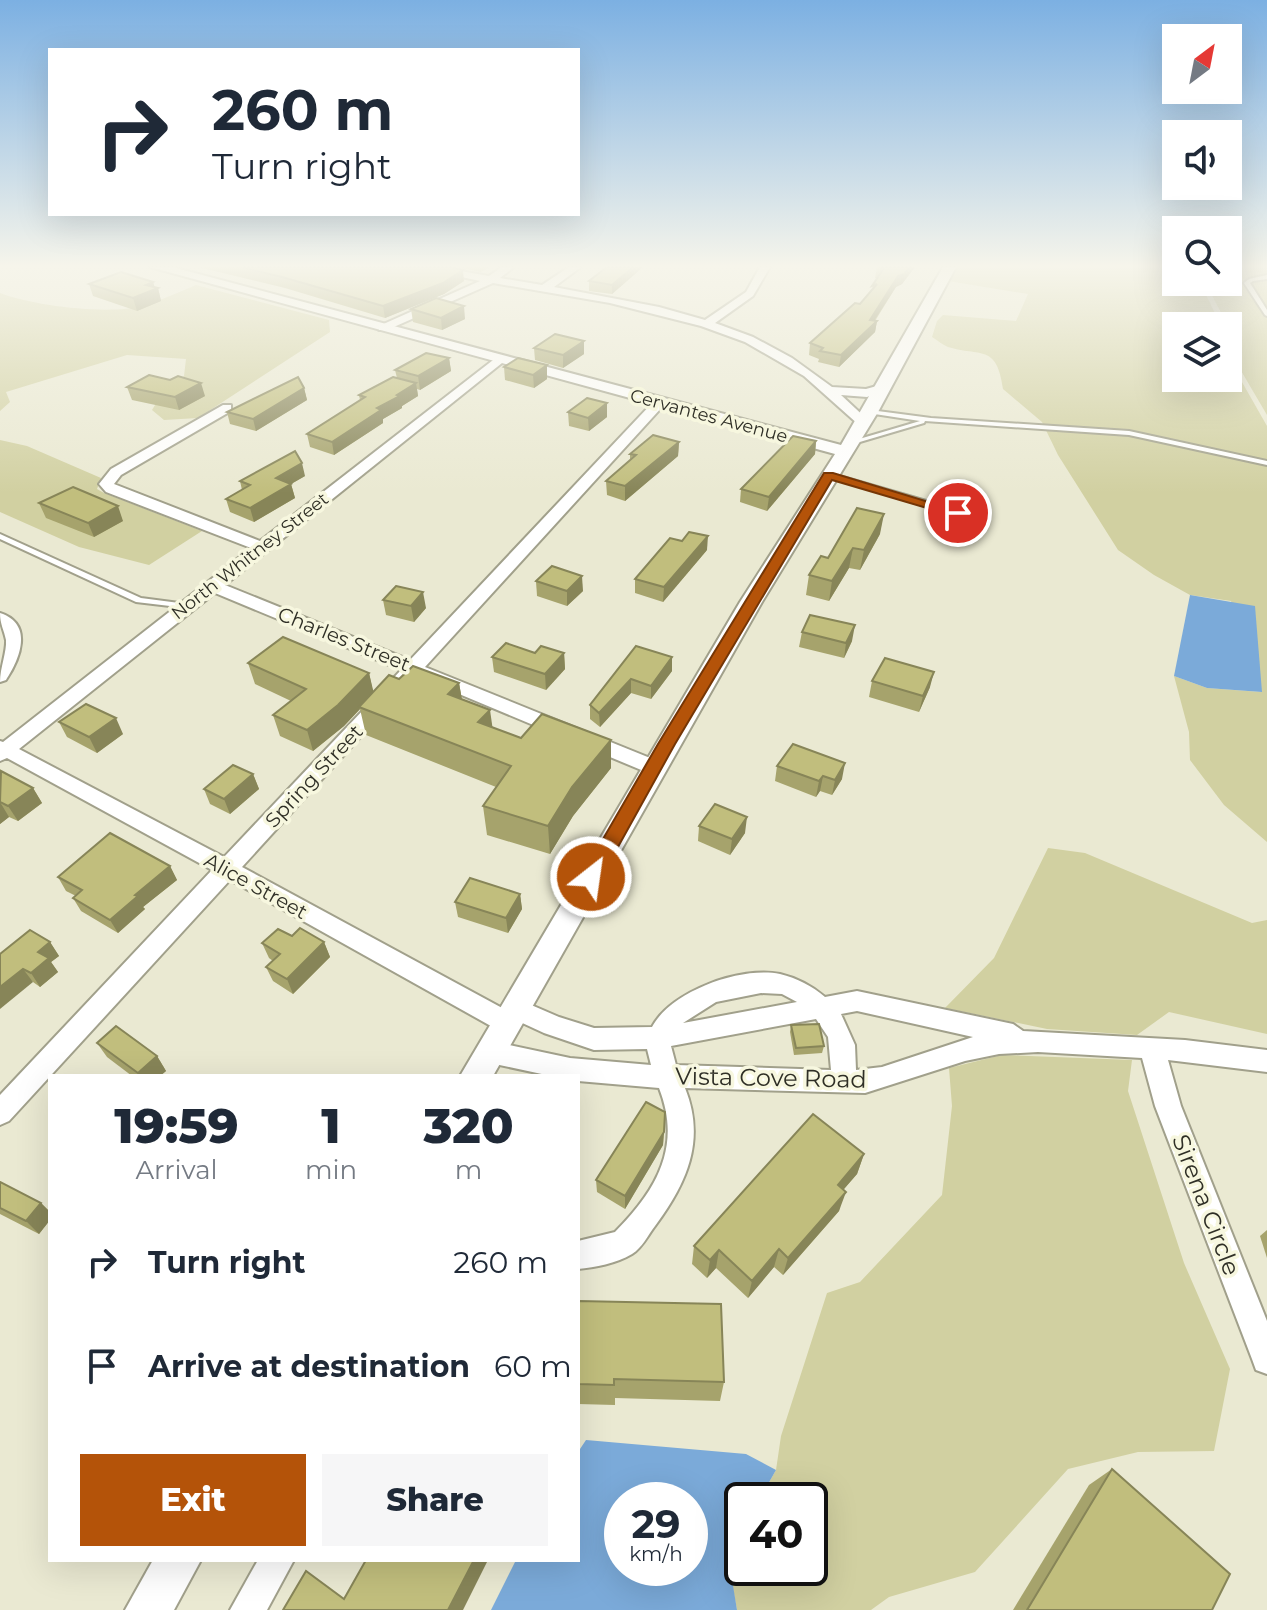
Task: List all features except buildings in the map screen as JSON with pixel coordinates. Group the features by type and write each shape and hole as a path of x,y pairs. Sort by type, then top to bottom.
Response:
{"street":[{"name":"Cervantes Avenue","path":"437,342 659,403 848,447"},
{"path":"748,342 776,354 867,417"},
{"path":"477,1074 653,767 867,417 909,342"},
{"name":"North Whitney Street","path":"2,750 501,359"},
{"path":"829,390 867,393 884,388"},
{"name":"Spring Street","path":"0,1113 659,403"},
{"path":"227,408 116,472 106,484 111,489 262,547"},
{"name":"Charles Street","path":"213,586 653,767"},
{"path":"0,618 12,630 16,646 15,655 0,676"},
{"name":"Alice Street","path":"2,750 87,791 225,869 511,1016"},
{"path":"580,1255 598,1253 624,1243 665,1192 683,1144 682,1117 661,1059 660,1038 669,1020 696,998 724,990 773,983 796,988 837,1026 846,1055 843,1081"},
{"name":"Vista Cove Road","path":"511,1016 594,1039 660,1038 857,1001 1048,1042"},
{"name":"Vista Cove Road","path":"490,1052 570,1069 670,1077 865,1082 896,1076 947,1054 998,1043 1048,1042 1152,1048 1267,1061"},
{"name":"Sirena Circle","path":"1152,1048 1168,1106 1267,1359"},
{"path":"148,1610 178,1562"},
{"path":"248,1610 276,1562"}],"lane":[{"path":"867,417 1129,433 1267,463"},
{"path":"848,447 899,426 931,420"},
{"path":"829,475 958,513"},
{"path":"0,536 139,600 187,606"}],"green space":[{"path":"0,342 314,342 198,418 164,420 152,410 160,397 184,376 186,359 127,355 6,392 10,402 0,411"},
{"path":"940,342 1162,342 1162,392 1242,392 1242,382 1267,426 1267,842 1224,805 1190,760 1189,732 1174,676 1207,688 1261,692 1231,601 1190,595 1118,550 1058,455 1042,422 1003,389 996,364 985,354 959,350"},
{"path":"1242,342 1267,342 1267,415 1242,372"},
{"path":"0,440 27,446 101,478 97,489 104,493 202,531 149,565 79,547 0,512"},
{"path":"1048,848 1085,853 1252,923 1267,920 1267,1034 1169,1012 1137,1035 1047,1029 945,1008 994,958"},
{"path":"1002,1055 1132,1060 1128,1091 1184,1263 1230,1369 1214,1451 1138,1452 1068,1469 975,1572 889,1597 871,1610 737,1610 733,1586 828,1586 828,1482 769,1482 776,1470 781,1436 827,1293 860,1282 942,1195 952,1106 949,1068"}],"water":[{"path":"1190,595 1255,606 1262,692 1207,688 1174,676"},
{"path":"586,1440 746,1454 776,1470 769,1482 724,1482 724,1586 733,1586 737,1610 491,1610 515,1562 580,1562 580,1449"}],"route":[{"path":"591,877 751,602 829,475 958,513"}]}
